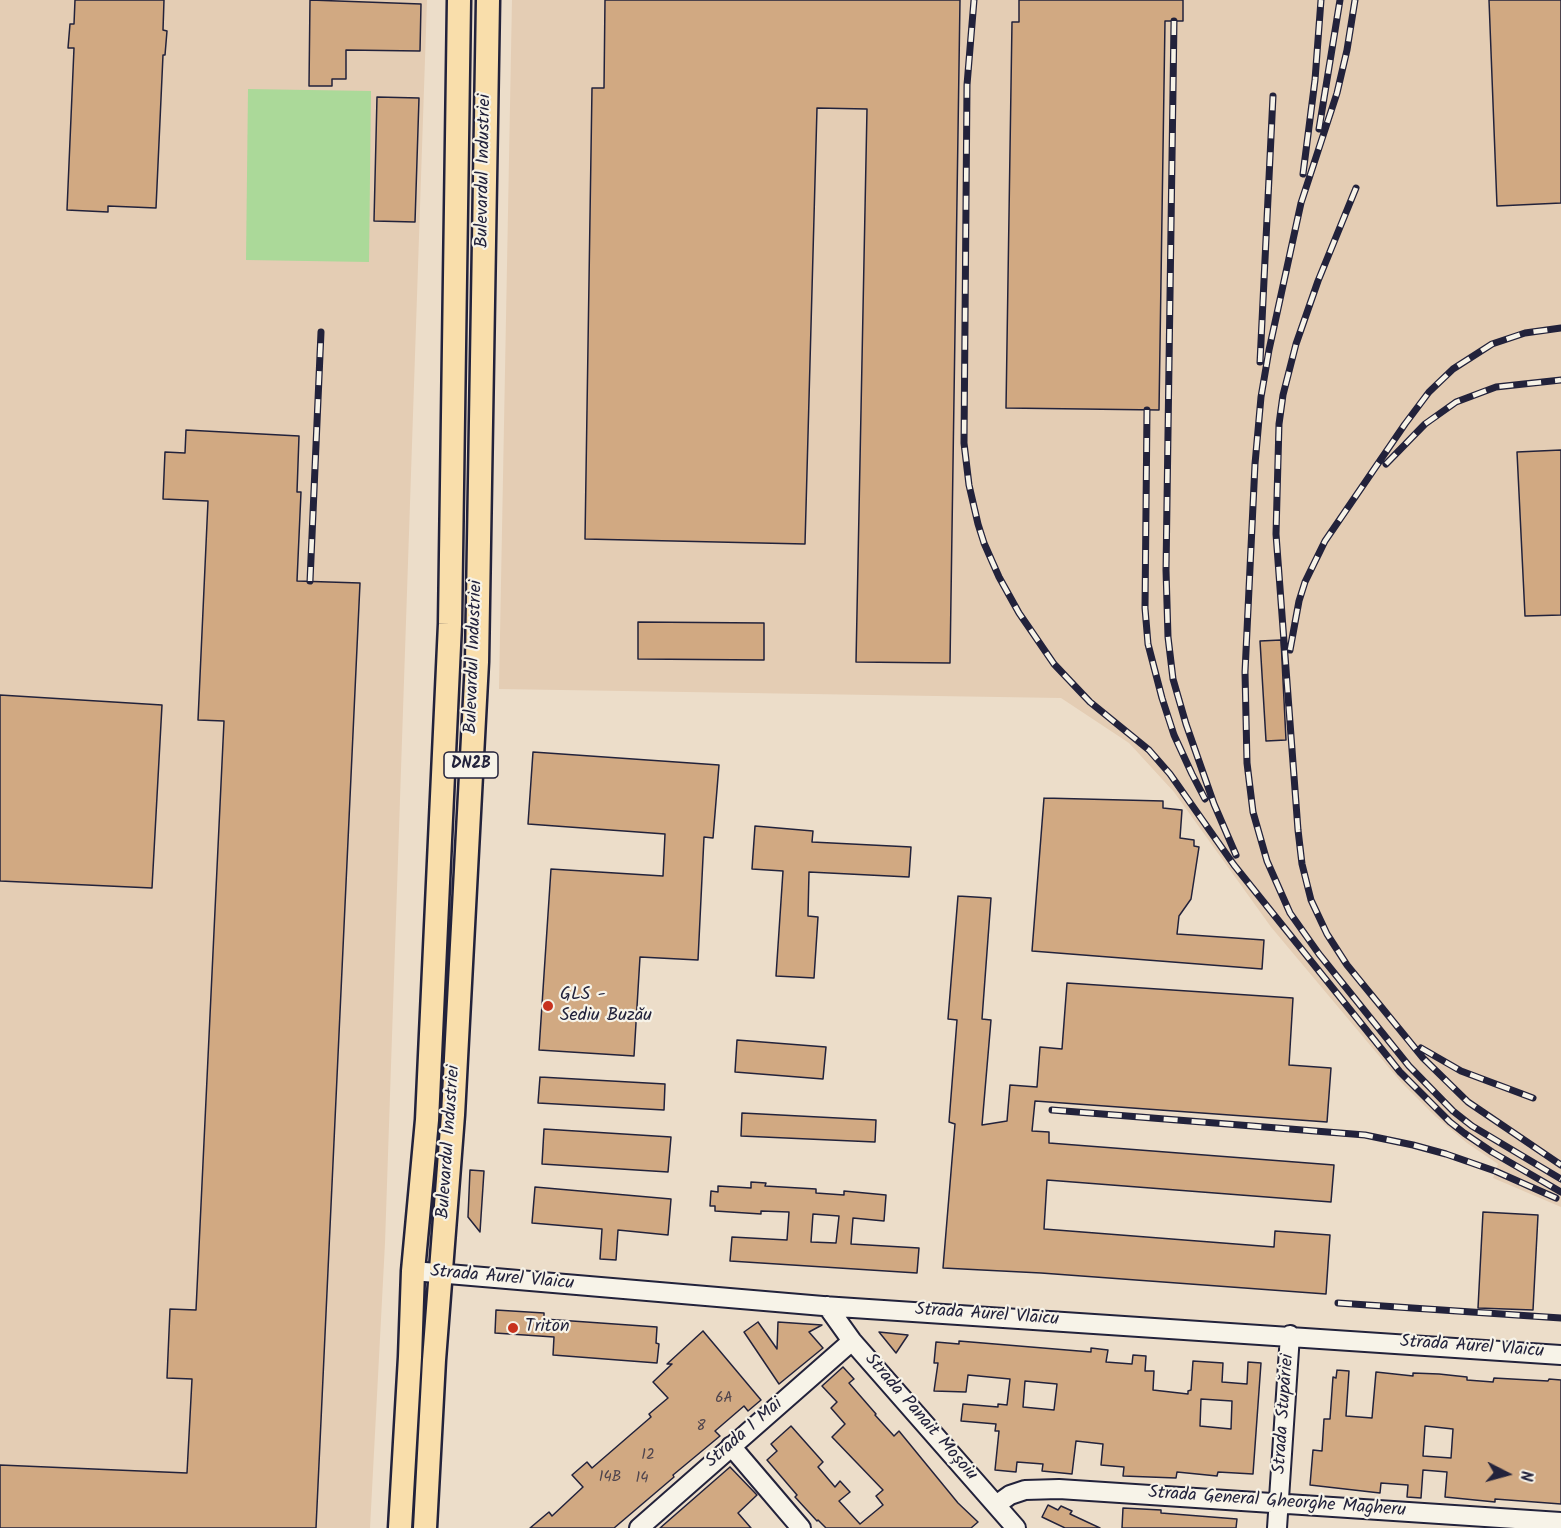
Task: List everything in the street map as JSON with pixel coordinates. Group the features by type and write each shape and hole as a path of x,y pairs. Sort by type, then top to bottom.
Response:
{"main road":[{"name":"Bulevardul Industriei","path":"400,1528 414,1271 427,1120 450,624 459,0"},
{"name":"Bulevardul Industriei","path":"425,1528 453,1115 477,662 488,0"}],"street":[{"name":"Strada Aurel Vlaicu","path":"414,1271 827,1306 1561,1354"},
{"name":"Strada Panait Moșoiu","path":"827,1306 852,1341 1016,1528"},
{"name":"Strada Stupăriei","path":"1277,1528 1290,1335"},
{"name":"Strada 1 Mai","path":"639,1528 852,1341"},
{"path":"730,1446 801,1528"},
{"name":"Strada General Gheorghe Magheru","path":"996,1505 1017,1492 1037,1489 1279,1502 1478,1522 1561,1522"}],"shaded area":[{"path":"0,0 427,0 385,1243 370,1528 0,1528"},
{"path":"512,0 1561,0 1561,1207 1493,1178 1498,1164 1467,1143 1435,1116 1401,1082 1271,927 1174,792 1129,743 1061,698 499,689"}],"green space":[{"path":"248,89 371,91 369,262 246,260"}],"building":[{"path":"75,0 164,0 163,30 167,31 165,55 163,55 156,208 108,206 108,212 67,210 74,48 68,48 70,24 74,24"},
{"path":"310,0 421,4 420,51 346,50 346,79 332,79 332,86 309,86"},
{"path":"605,0 960,0 950,663 856,662 867,109 817,108 805,544 585,539 592,88 604,88"},
{"path":"1019,0 1183,0 1183,21 1165,21 1159,410 1006,408 1012,22 1019,22"},
{"path":"1489,0 1561,0 1561,203 1497,206"},
{"path":"377,97 419,98 415,222 374,221"},
{"path":"186,430 299,436 297,492 301,492 297,581 360,583 316,1528 0,1528 0,1465 187,1473 192,1379 167,1378 170,1309 196,1310 224,721 198,720 208,501 163,499 165,452 185,453"},
{"path":"1561,450 1561,615 1525,616 1517,452"},
{"path":"638,622 764,623 764,660 638,659"},
{"path":"1281,640 1286,740 1266,741 1260,641"},
{"path":"0,695 162,705 152,888 0,881"},
{"path":"533,752 719,765 713,838 704,837 698,960 640,957 634,1056 539,1050 551,869 663,876 665,834 528,824"},
{"path":"1044,798 1163,801 1163,808 1182,810 1180,838 1194,840 1194,846 1199,847 1191,899 1179,916 1177,934 1264,940 1262,969 1032,951"},
{"path":"755,826 813,831 812,842 911,847 909,877 809,872 808,916 818,917 814,978 776,976 783,871 752,869"},
{"path":"958,896 991,898 982,1019 991,1020 982,1125 1007,1121 1010,1085 1037,1087 1040,1047 1062,1049 1067,983 1293,998 1289,1065 1331,1068 1327,1122 1035,1101 1032,1131 1049,1132 1049,1143 1334,1165 1331,1202 1047,1180 1044,1229 1274,1247 1275,1231 1330,1235 1326,1294 943,1268 955,1124 949,1122 957,1020 948,1019"},
{"path":"737,1040 826,1047 823,1079 735,1072"},
{"path":"540,1077 665,1084 664,1110 538,1103"},
{"path":"742,1113 876,1120 875,1142 741,1136"},
{"path":"544,1129 671,1137 668,1172 542,1164"},
{"path":"470,1170 484,1171 480,1232 468,1217"},
{"path":"751,1182 766,1183 765,1186 816,1189 816,1193 844,1195 844,1191 886,1195 884,1221 853,1218 851,1244 919,1248 917,1273 730,1261 732,1237 787,1240 789,1212 761,1211 761,1214 715,1211 715,1206 710,1206 711,1191 718,1192 718,1186 751,1188","holes":["813,1214 839,1216 836,1243 811,1242"]},
{"path":"535,1187 671,1199 668,1235 618,1230 616,1260 600,1259 602,1229 532,1223"},
{"path":"1483,1212 1538,1215 1533,1310 1478,1308"},
{"path":"496,1310 544,1313 544,1319 657,1327 656,1343 659,1344 657,1363 553,1355 554,1337 495,1333"},
{"path":"758,1322 777,1349 778,1322 822,1325 809,1332 823,1348 779,1384 744,1332"},
{"path":"703,1331 761,1400 748,1411 744,1406 715,1431 720,1436 614,1528 530,1528 549,1512 552,1516 583,1487 572,1475 587,1462 592,1468 651,1417 649,1414 668,1398 653,1382 672,1364 667,1364"},
{"path":"879,1332 908,1335 896,1353"},
{"path":"959,1341 1091,1352 1091,1348 1108,1350 1106,1362 1132,1364 1133,1355 1146,1356 1145,1371 1154,1371 1153,1390 1188,1394 1191,1390 1193,1361 1223,1363 1222,1382 1247,1384 1248,1362 1261,1363 1253,1474 1218,1472 1217,1476 1177,1472 1176,1478 1123,1476 1124,1467 1101,1465 1103,1444 1076,1441 1072,1474 1042,1471 1043,1464 1017,1462 1016,1472 995,1470 999,1431 995,1431 996,1424 961,1421 963,1404 998,1407 998,1404 1007,1405 1010,1379 968,1375 966,1392 934,1391 938,1363 934,1363 936,1342 959,1344","holes":["1025,1381 1057,1384 1054,1410 1023,1407","1201,1399 1232,1401 1231,1429 1200,1426"]},
{"path":"843,1367 854,1379 849,1383 875,1415 894,1436 899,1431 958,1503 978,1522 971,1528 826,1528 795,1497 797,1495 767,1460 777,1451 771,1444 791,1426 823,1462 818,1467 835,1487 840,1481 850,1492 839,1501 860,1524 883,1505 876,1496 883,1490 832,1437 845,1424 831,1408 837,1402 822,1386"},
{"path":"1337,1370 1349,1371 1346,1416 1372,1418 1376,1372 1413,1376 1413,1373 1439,1374 1467,1377 1467,1380 1493,1382 1494,1378 1561,1380 1561,1504 1495,1499 1495,1502 1445,1497 1447,1472 1423,1470 1421,1498 1407,1497 1408,1485 1381,1483 1380,1493 1310,1485 1313,1450 1322,1451 1324,1419 1330,1419 1333,1377 1336,1378","holes":["1425,1426 1453,1429 1451,1458 1423,1456"]},
{"path":"730,1467 757,1495 738,1513 751,1528 660,1528"},
{"path":"1048,1505 1058,1510 1061,1506 1072,1511 1070,1514 1100,1528 1065,1528 1042,1517"},
{"path":"1123,1508 1237,1519 1236,1528 1122,1528"}],"railway":[{"path":"974,0 967,85 964,443 969,485 978,524 999,577 1019,613 1054,664 1090,702 1149,750 1170,774 1234,865 1400,1072 1464,1133 1561,1192"},
{"path":"1303,174 1315,80 1321,0"},
{"path":"1319,129 1340,0"},
{"path":"1355,0 1337,93 1301,203 1261,397 1255,464 1245,672 1247,763 1253,812 1267,861 1290,913 1319,954 1409,1066 1453,1111 1472,1126 1561,1179"},
{"path":"1174,21 1166,570 1168,637 1173,679 1186,724 1214,804 1236,855"},
{"path":"1260,362 1273,96"},
{"path":"1356,188 1318,281 1296,344 1283,395 1279,424 1276,534 1302,864 1311,900 1327,934 1347,965 1423,1058 1468,1102 1561,1165"},
{"path":"1290,650 1305,582 1325,541 1429,392 1453,369 1492,344 1525,333 1561,328"},
{"path":"310,581 321,332"},
{"path":"1386,464 1425,424 1456,402 1496,387 1561,380"},
{"path":"1147,410 1145,608 1148,644 1174,735 1205,799"},
{"path":"1421,1048 1461,1071 1533,1098"},
{"path":"1052,1110 1365,1135 1446,1154 1495,1171 1556,1198"},
{"path":"1338,1303 1561,1318"}],"place":[{"name":"GLS - Sediu Buzău","path":"548,1006"},
{"name":"Triton","path":"513,1328"}]}
